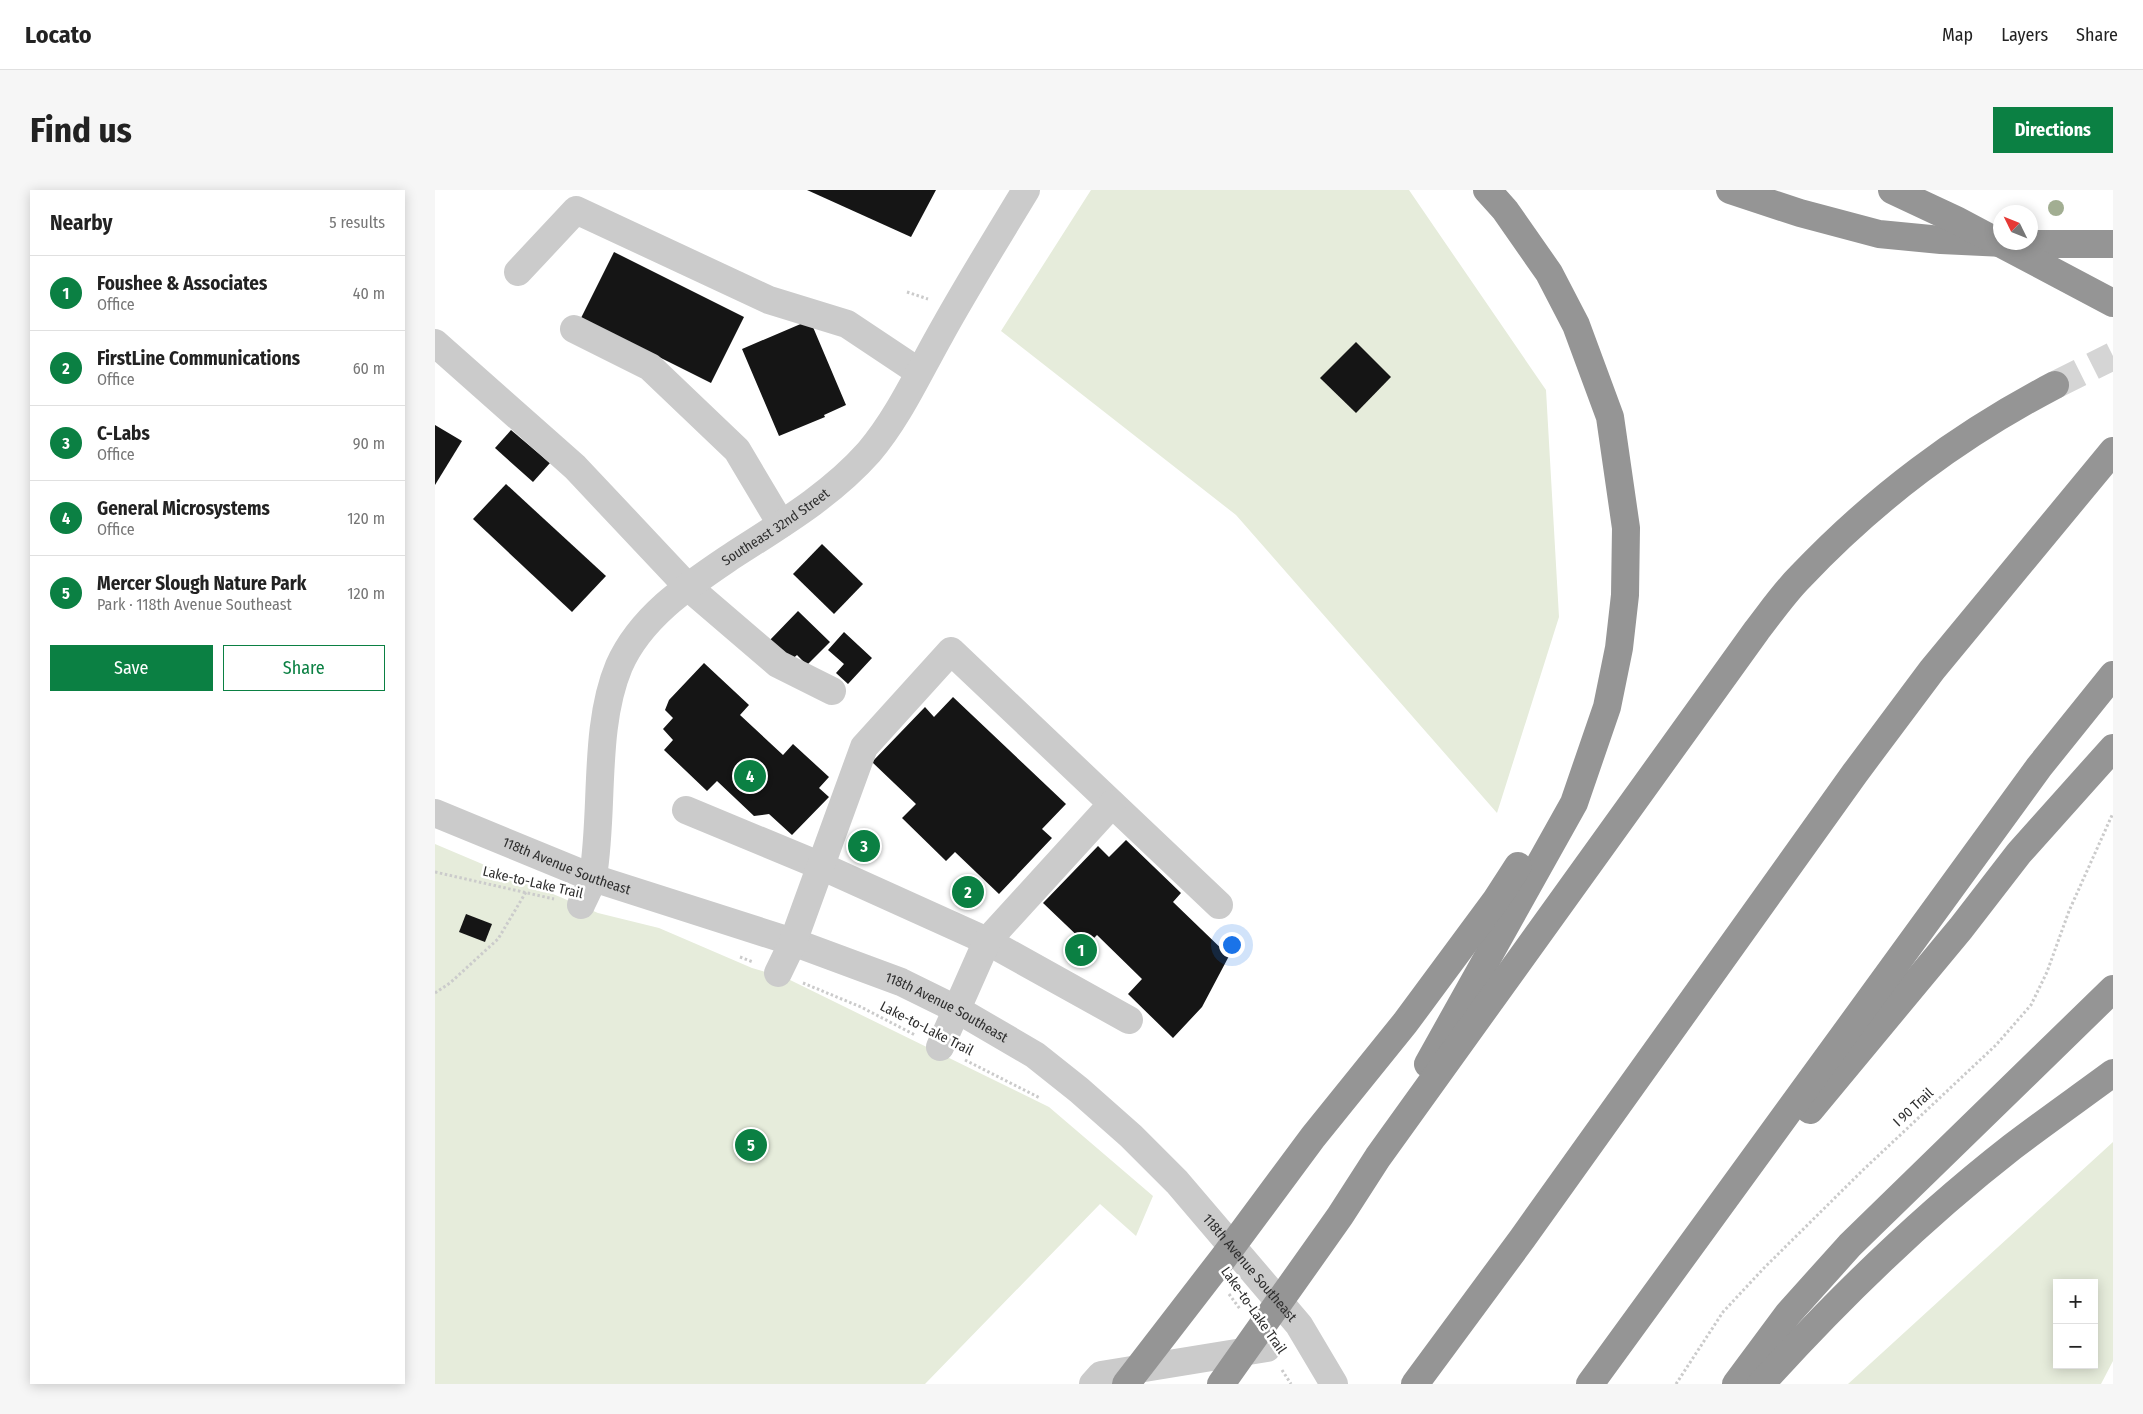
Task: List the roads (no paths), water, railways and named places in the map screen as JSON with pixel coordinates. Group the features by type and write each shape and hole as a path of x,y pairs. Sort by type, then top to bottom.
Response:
{"highway":[{"path":"1378,1157 1447,1027 1574,803 1607,707 1620,639 1625,595 1626,528 1610,417 1576,325 1549,273 1505,210 1487,190"},
{"path":"1730,190 1800,214 1879,234 1941,240 2113,244"},
{"path":"1892,190 1956,220 2113,303"},
{"path":"1221,1384 1340,1216 1378,1157 1757,630 1798,578 1883,499 1921,468 2002,413 2055,385"},
{"path":"2047,529 2113,429"},
{"path":"1415,1384 1522,1239 1855,773 1933,670 2047,529 2113,452"},
{"path":"1590,1384 2039,767 2113,675"},
{"path":"1126,1384 1224,1258 1313,1137 1405,1023 1496,900 1526,853 1607,707"},
{"path":"1643,1310 1961,928 2019,854 2113,748"},
{"path":"1736,1384 1788,1314 1850,1245 1969,1127 2113,989"},
{"path":"1761,1384 1797,1344 1871,1270 1941,1206 2012,1148 2113,1073"}],"street":[{"name":"Southeast 32nd Street","path":"581,905 593,878 603,742 609,699 619,666 637,636 658,612 687,586 838,484 870,451 894,416 1026,190"},
{"path":"518,272 576,210 769,300 847,324 919,372"},
{"path":"574,329 650,367 737,450 781,524"},
{"path":"435,343 575,468 687,586 778,664 832,691"},
{"path":"777,973 793,942 864,747 951,651 1219,905"},
{"path":"940,1047 987,941 1112,804"},
{"path":"687,810 821,866 987,941 1129,1020"},
{"name":"118th Avenue Southeast","path":"435,813 593,878 793,942 901,982 958,1010 1035,1055 1079,1090 1131,1136 1177,1182 1299,1325 1334,1384"},
{"path":"1093,1384 1101,1375 1267,1348"}],"tunnel":[{"path":"2055,385 2113,356"}],"place":[{"name":"General Microsystems","path":"750,776"},
{"name":"C-Labs","path":"864,846"},
{"name":"FirstLine Communications","path":"968,892"},
{"name":"Foushee & Associates","path":"1081,950"},
{"name":"Mercer Slough Nature Park","path":"751,1145"}]}
